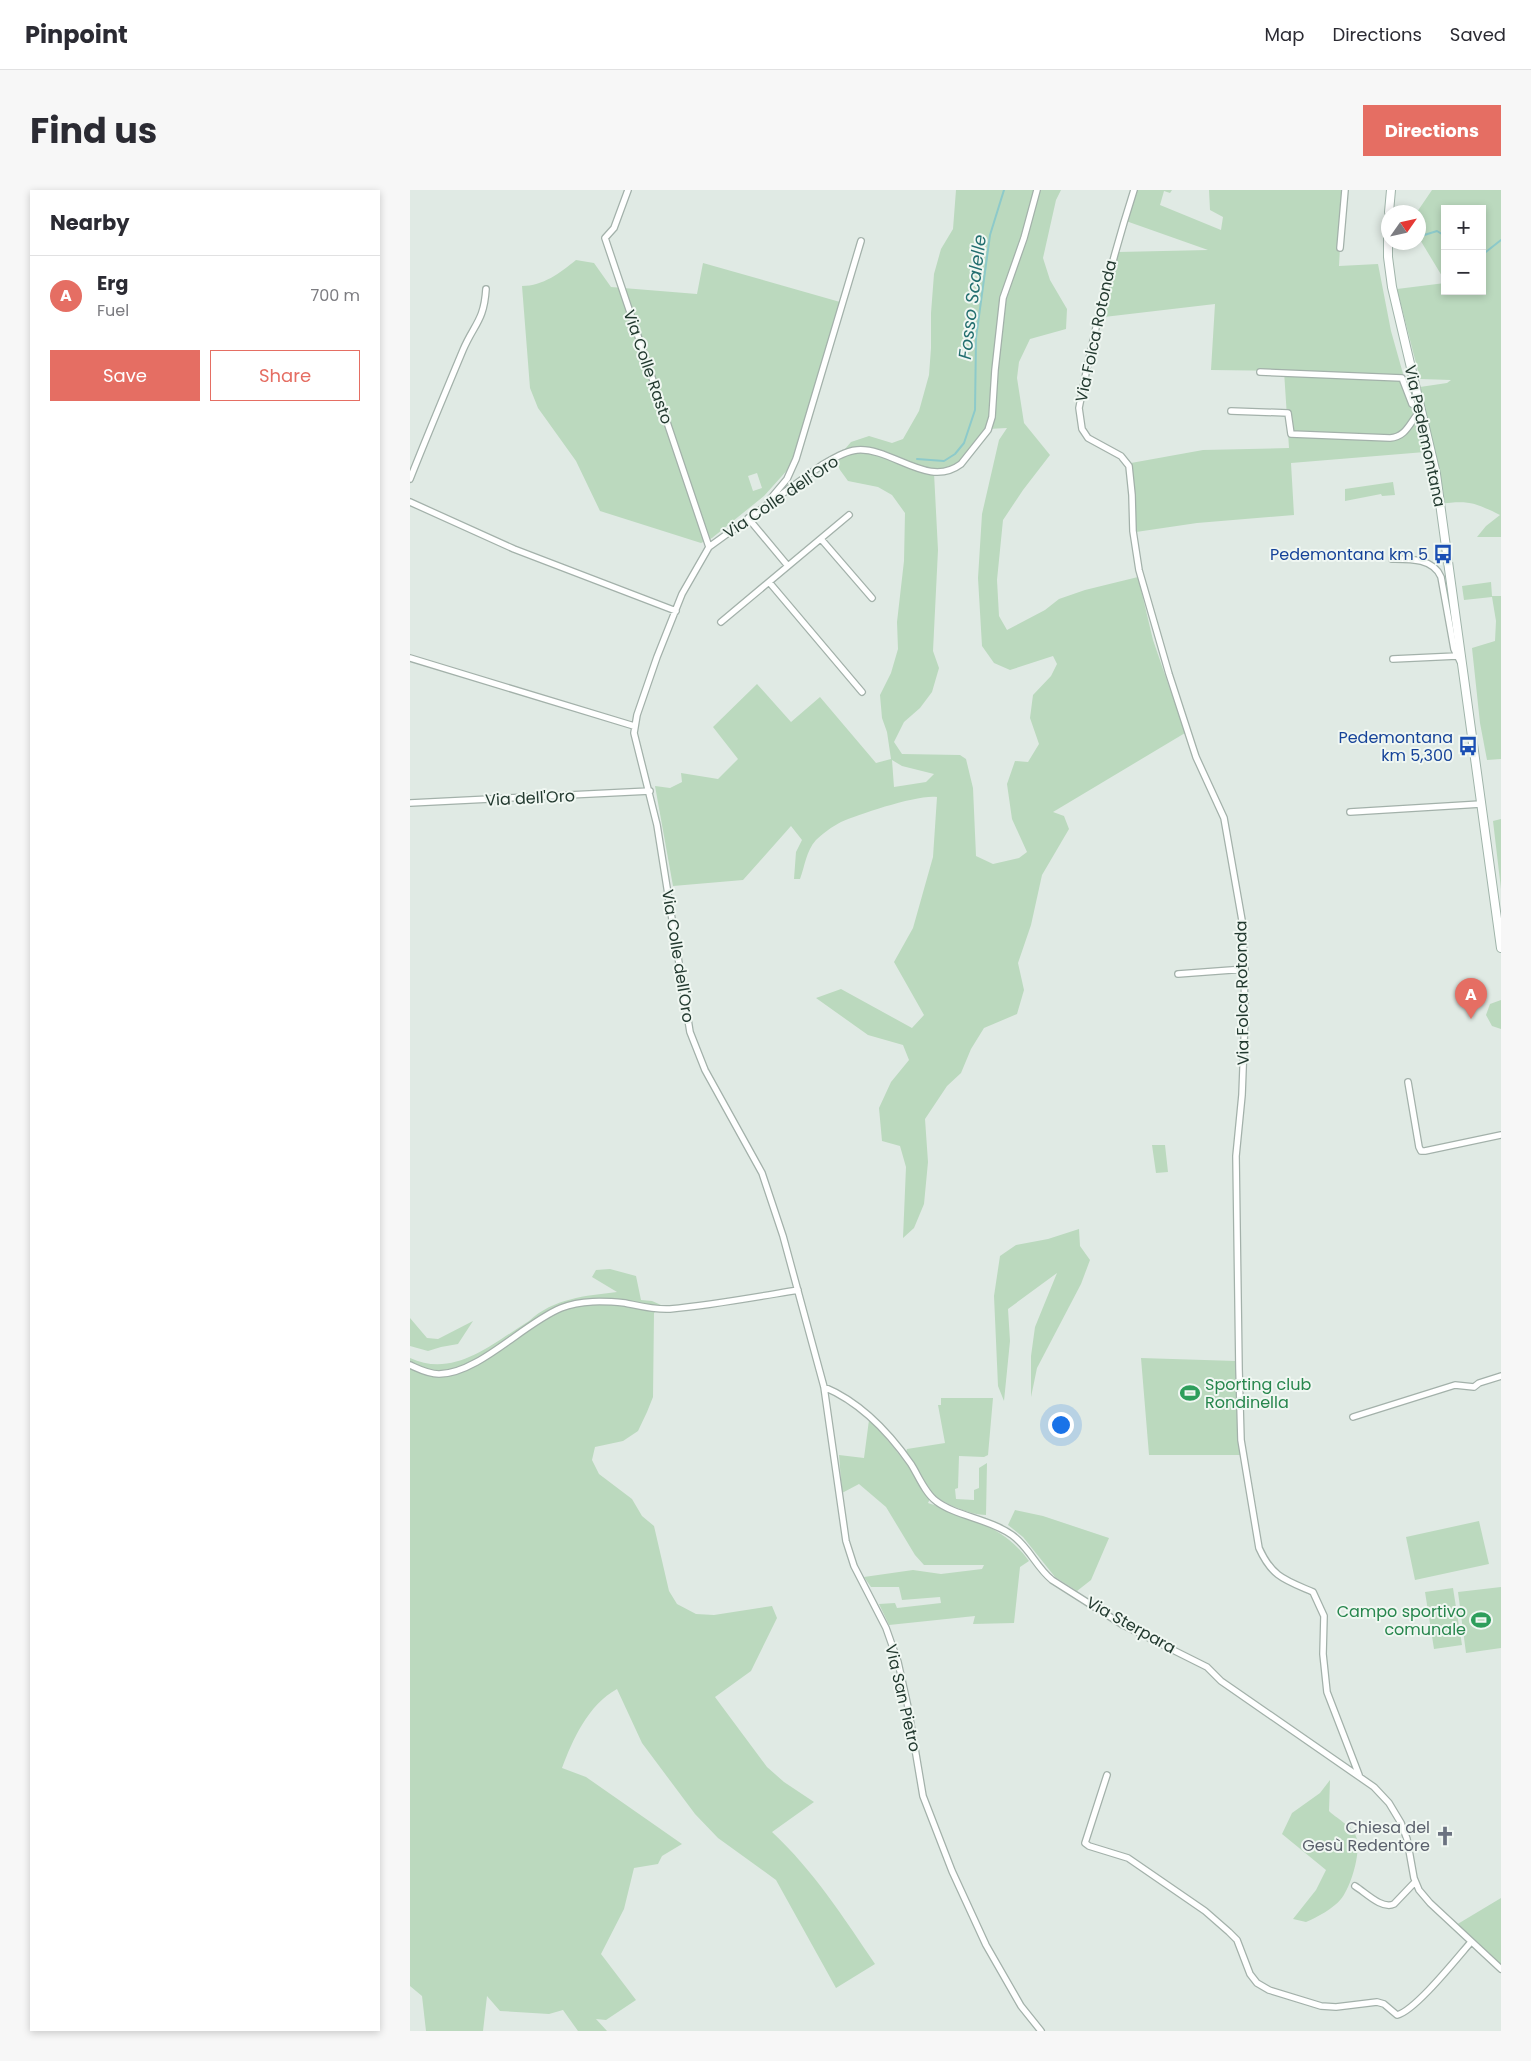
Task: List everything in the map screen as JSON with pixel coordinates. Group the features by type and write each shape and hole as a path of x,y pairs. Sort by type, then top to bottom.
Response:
{"street":[{"name":"Via Colle Rasto","path":"628,190 614,228 605,238 709,547"},
{"name":"Via Colle dell'Oro","path":"798,1290 784,1236 764,1180 705,1070 692,1040 657,825 650,791 637,746 634,726 657,656 682,594 709,547 829,460 858,450 896,459 934,473 948,472 961,464 988,430 992,417 995,370 1004,298 1024,238 1037,190"},
{"name":"Via Folca Rotonda","path":"1134,190 1110,266 1091,347 1079,416 1082,429 1088,438 1118,454 1129,466 1133,531 1139,570 1169,674 1196,757 1224,818 1244,926 1245,969 1242,1095 1236,1156 1241,1440 1258,1548 1271,1570 1284,1579 1313,1592 1319,1602 1324,1616 1323,1654 1327,1692 1359,1774"},
{"path":"1340,248 1345,190"},
{"path":"1390,205 1391,190"},
{"path":"758,510 776,494 787,478 796,459 861,241"},
{"name":"Via Pedemontana","path":"1387,250 1390,279 1436,474 1459,659 1501,948"},
{"path":"410,479 466,344 481,319 486,289"},
{"path":"1231,411 1288,412 1291,434 1393,438 1404,434 1421,410 1412,404 1402,378 1260,372"},
{"path":"410,502 514,549 676,610"},
{"path":"721,622 849,515"},
{"path":"748,518 788,566"},
{"path":"821,539 872,598"},
{"path":"1392,559 1421,560 1439,570 1454,649 1459,659 1393,659"},
{"path":"769,582 862,692"},
{"path":"410,658 634,726"},
{"name":"Via dell'Oro","path":"410,803 650,791"},
{"path":"1350,812 1481,804"},
{"path":"1178,974 1245,969"},
{"path":"1408,1082 1421,1150 1425,1151 1501,1135"},
{"path":"410,1365 437,1374 457,1371 548,1314 569,1305 612,1302 669,1309 732,1302 798,1290"},
{"name":"Via San Pietro","path":"798,1290 824,1387 846,1541 854,1566 886,1628 898,1662 926,1806 952,1871 986,1945 1021,2006 1041,2031"},
{"path":"1353,1417 1455,1385 1474,1387 1479,1383 1501,1376"},
{"name":"Via Sterpara","path":"824,1387 850,1400 880,1425 910,1462 934,1500 942,1506 996,1526 1013,1536 1026,1549 1041,1571 1052,1580 1123,1625 1207,1667 1221,1681 1343,1766 1359,1774 1382,1794 1399,1818 1407,1839 1414,1882 1426,1899 1501,1969"},
{"path":"1107,1775 1085,1839 1085,1844 1128,1858 1205,1911 1237,1940 1250,1974 1257,1983 1268,1990 1321,2006 1336,2007 1378,2002 1384,2004 1397,2015 1403,2014 1421,1998 1472,1942"},
{"path":"1355,1886 1384,1906 1390,1906 1414,1882"}],"green space":[{"path":"956,190 1061,190 1056,200 1043,258 1050,280 1067,309 1066,329 1030,339 1019,362 1017,378 1024,423 1050,455 1003,520 997,580 999,616 1007,630 1045,610 1059,599 1085,590 1138,577 1153,640 1185,733 1053,812 1064,816 1069,829 1042,875 1031,925 1018,963 1024,990 1017,1014 984,1028 971,1049 961,1073 947,1086 925,1119 928,1162 924,1204 914,1228 903,1238 906,1167 900,1146 882,1141 879,1108 891,1082 909,1060 903,1045 868,1035 816,998 841,989 912,1028 924,1015 894,962 913,928 933,857 937,797 889,805 841,822 821,835 813,844 800,879 794,879 796,852 802,840 791,826 743,880 673,886 655,786 670,788 682,782 681,773 718,779 738,759 713,727 757,684 791,722 820,697 876,763 891,759 887,732 882,718 880,695 891,673 898,649 897,622 904,561 905,513 892,495 878,487 848,481 837,463 839,456 851,442 869,436 892,443 903,439 919,411 929,375 934,274 941,249 953,229","holes":["1007,428 999,440 982,514 978,578 982,646 994,663 1010,670 1053,656 1057,664 1051,676 1033,695 1030,718 1039,744 1028,762 1015,761 1007,784 1012,819 1027,852 1019,858 993,864 976,856 973,788 966,759 960,755 902,754 894,742 904,722 920,708 932,692 939,668 933,651 938,550 934,473 961,464 988,429","892,760 902,766 934,774 926,782 894,787"]},
{"path":"1137,190 1172,190 1170,193 1164,191 1160,205 1221,230 1223,217 1210,210 1209,190 1343,190 1339,266 1378,264 1391,331 1425,452 1291,463 1294,515 1197,523 1136,532 1131,463 1203,450 1289,448 1284,371 1211,370 1215,304 1104,317 1118,252 1208,250 1126,221"},
{"path":"1432,190 1501,190 1501,537 1477,537 1486,526 1500,515 1471,503 1439,504 1440,475 1420,387 1447,383 1451,380 1420,379 1397,289 1441,284 1441,295 1486,295 1486,205 1441,205 1441,274 1426,250 1426,205 1422,205"},
{"path":"576,260 594,263 611,287 697,294 703,263 840,302 790,467 764,496 712,538 701,543 600,511 576,461 538,408 530,388 522,286 544,281","holes":["757,473 762,488 753,491 748,476"]},
{"path":"1393,482 1395,495 1382,496 1381,494 1345,501 1345,489"},
{"path":"1491,582 1492,596 1501,596 1501,759 1487,760 1480,723 1472,648 1495,641 1496,621 1492,597 1464,600 1462,586"},
{"path":"1501,819 1501,889 1493,821"},
{"path":"1501,1000 1501,1029 1492,1026 1486,1015 1490,1004"},
{"path":"1152,1145 1165,1145 1168,1172 1156,1173"},
{"path":"1079,1229 1080,1246 1090,1260 1081,1284 1037,1368 1031,1397 1031,1356 1035,1327 1057,1273 1008,1309 1010,1341 1004,1401 998,1386 994,1296 1000,1256 1016,1245 1048,1239"},
{"path":"610,1269 636,1276 641,1300 652,1301 661,1305 654,1313 653,1397 638,1431 623,1441 595,1447 592,1460 599,1474 632,1499 642,1516 654,1526 669,1591 677,1604 696,1614 714,1615 772,1606 777,1618 751,1671 715,1697 767,1767 784,1782 814,1802 772,1832 814,1878 840,1912 875,1964 836,1988 776,1880 718,1838 695,1814 642,1743 617,1689 590,1713 577,1734 562,1768 586,1777 682,1844 662,1856 658,1864 634,1868 624,1909 601,1954 636,2000 606,2020 596,2019 607,2031 578,2031 563,2010 549,2014 500,2011 487,1996 483,2031 426,2031 422,1996 410,1986 410,1358 426,1363 442,1364 457,1361 487,1348 549,1307 570,1299 617,1292 592,1277 596,1270"},
{"path":"410,1318 427,1338 438,1339 473,1321 458,1344 428,1351 410,1346"},
{"name":"Sporting club Rondinella","path":"1141,1358 1236,1361 1240,1455 1149,1455"},
{"path":"941,1398 993,1398 988,1455 984,1457 959,1456 958,1488 955,1489 956,1499 974,1500 974,1490 979,1488 979,1468 987,1463 986,1515 958,1508 944,1502 933,1494 906,1452 907,1449 945,1443 938,1405 941,1405"},
{"path":"869,1420 886,1438 909,1468 930,1499 928,1503 970,1518 997,1531 1019,1549 1029,1561 1020,1567 1014,1623 973,1624 975,1616 889,1625 879,1604 895,1603 897,1608 941,1603 940,1597 902,1600 899,1587 871,1587 864,1577 913,1570 941,1574 982,1569 984,1565 924,1565 915,1555 886,1507 859,1484 842,1493 839,1455 864,1458"},
{"path":"1015,1510 1043,1516 1109,1538 1091,1580 1077,1591 1055,1577 1023,1537 1008,1525"},
{"path":"1479,1521 1489,1564 1415,1580 1406,1537"},
{"name":"Campo sportivo comunale","path":"1501,1587 1501,1648 1466,1653 1458,1592"},
{"path":"1453,1588 1462,1645 1434,1649 1425,1592"},
{"path":"1330,1780 1329,1811 1351,1828 1355,1834 1358,1848 1357,1858 1349,1886 1341,1899 1325,1912 1306,1922 1293,1919 1316,1890 1326,1870 1282,1834 1292,1813 1320,1793"},
{"path":"1501,1898 1501,1966 1456,1925"}],"waterway":[{"name":"Fosso Scalelle","path":"917,459 944,461 955,454 964,443 975,410 976,338 990,235 1004,190"},
{"path":"1426,234 1437,231 1441,234"},
{"path":"1486,252 1501,240"}],"place":[{"name":"Pedemontana km 5","path":"1443,554"},
{"name":"Pedemontana km 5,300","path":"1468,746"},
{"name":"Erg","path":"1471,1019"},
{"name":"Sporting club Rondinella","path":"1190,1393"},
{"name":"Campo sportivo comunale","path":"1481,1620"},
{"name":"Chiesa del Gesù Redentore","path":"1445,1836"}]}
